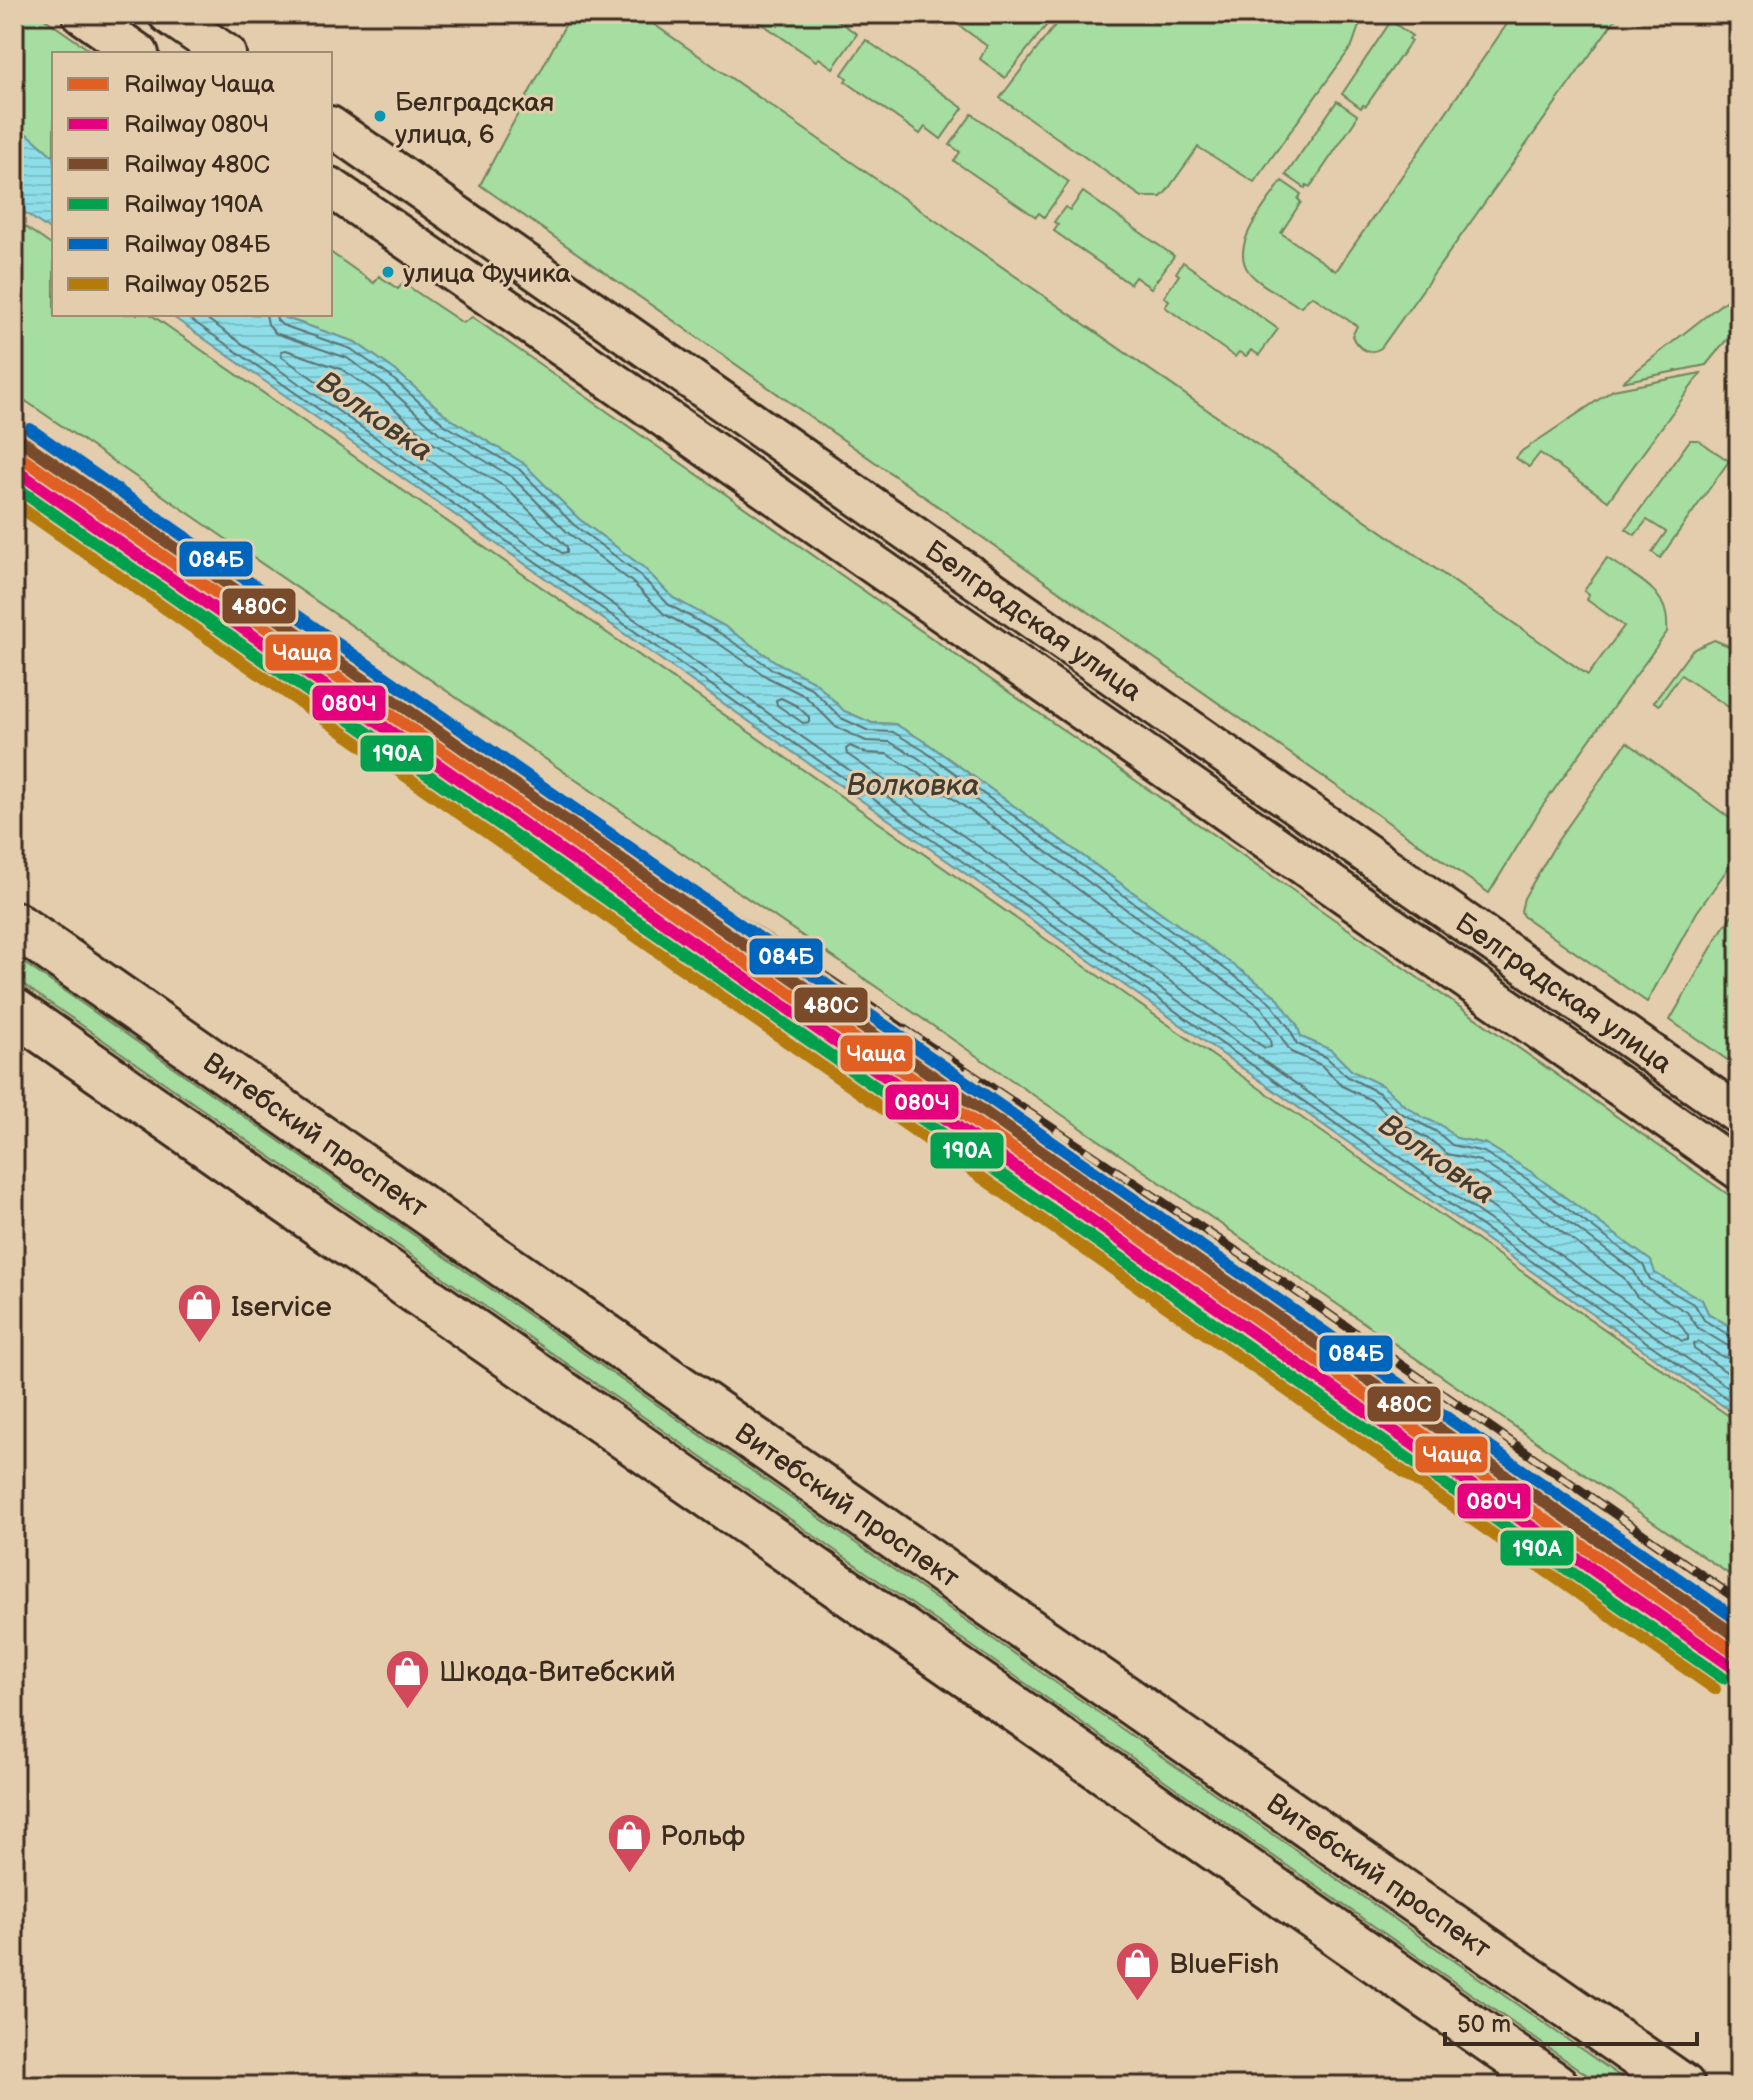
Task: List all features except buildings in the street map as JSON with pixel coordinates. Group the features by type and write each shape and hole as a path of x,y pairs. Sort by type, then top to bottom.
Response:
{"main road":[{"name":"Витебский проспект","path":"14,924 1682,2086"},
{"path":"14,1011 1556,2086"}],"street":[{"path":"82,14 136,52"},
{"path":"168,14 223,52"},
{"name":"Белградская улица","path":"332,127 1739,1115"},
{"name":"Белградская улица","path":"332,188 1739,1170"}],"green space":[{"path":"14,14 38,14 92,52 52,52 52,155 30,136 14,128"},
{"path":"571,14 639,14 1588,675 1624,626 1587,600 1589,595 1584,591 1607,558 1650,587 1664,606 1667,632 1541,808 1489,893 480,185"},
{"path":"748,14 828,14 857,34 833,68 819,58 816,61"},
{"path":"1363,14 1352,46 1254,182 1198,147 1161,197 1142,197 1000,98 1055,25 1049,22 1005,78 980,59 987,46 945,15 938,25 923,15"},
{"path":"1514,14 1619,14 1381,348 1368,351 1360,347 1352,336 1357,326 1312,296 1301,306 1296,305 1253,277 1244,261 1246,237 1282,181 1301,194 1298,199 1301,202 1281,233 1336,271"},
{"path":"1391,21 1412,36 1411,41 1366,106 1361,108 1342,94"},
{"path":"866,40 963,108 941,139 925,127 920,134 845,81 847,78 842,74"},
{"path":"1337,101 1357,115 1355,121 1310,187 1307,185 1305,188 1286,175"},
{"path":"972,114 1069,182 1044,217 1039,213 1036,217 954,161 960,152 950,145"},
{"path":"1083,192 1174,256 1151,288 1135,277 1130,284 1054,231 1058,225 1054,222 1065,207 1070,210"},
{"path":"14,219 52,246 52,316 153,316 1739,1423 1739,1581 14,393"},
{"path":"332,253 374,283 379,276 398,289 403,283 463,323 472,317 1739,1202 1739,1332 1708,1313 1702,1300 1654,1273 1651,1261 1531,1172 1486,1144 1456,1138 1441,1125 1404,1105 1383,1086 1352,1071 1331,1050 1301,1037 1297,1025 1276,996 927,743 895,724 872,723 844,711 815,682 776,662 724,626 673,598 644,568 579,519 523,463 449,418 396,371 355,342 280,316 332,316"},
{"path":"1183,262 1278,329 1259,355 1251,350 1246,356 1239,352 1235,357 1165,307 1169,300 1164,297 1179,275 1176,273"},
{"path":"1739,290 1739,335 1728,338 1706,365 1622,382"},
{"path":"1701,373 1608,501 1540,453 1529,467 1516,458 1613,390"},
{"path":"1690,440 1698,440 1729,461 1660,558 1652,552 1666,532 1647,520 1635,535 1626,529"},
{"path":"1714,640 1739,650 1739,714 1681,675 1659,705 1654,702 1692,650"},
{"path":"1627,742 1739,825 1739,853 1697,912 1647,1002 1523,916 1521,911 1524,898 1558,840"},
{"path":"1739,905 1739,1068 1670,1020"},
{"path":"14,956 1634,2086 1603,2086 14,978"}],"water":[{"path":"14,128 30,136 52,155 52,232 14,205"},
{"name":"Волковка","path":"172,316 280,316 355,342 396,371 449,418 523,463 579,519 644,568 673,598 724,626 776,662 815,682 844,711 872,723 895,724 927,743 1276,996 1297,1025 1301,1037 1331,1050 1352,1071 1383,1086 1404,1105 1441,1125 1456,1138 1486,1144 1531,1172 1651,1261 1655,1273 1702,1300 1708,1313 1739,1332 1739,1417"}],"railway":[{"path":"14,420 487,750 1290,1287 1739,1601"}],"rail line":[{"name":"084Б","path":"30,429 1739,1621"},
{"name":"480С","path":"22,441 1739,1638"},
{"name":"Чаща","path":"14,452 1739,1655"},
{"name":"080Ч","path":"14,469 1731,1666"},
{"name":"190А","path":"14,486 1723,1678"},
{"name":"052Б","path":"14,503 1715,1689"}],"place":[{"name":"Белградская улица, 6","path":"380,116"},
{"name":"улица Фучика","path":"388,272"},
{"name":"Iservice","path":"200,1345"},
{"name":"Шкода-Витебский","path":"408,1710"},
{"name":"Рольф","path":"629,1874"},
{"name":"BlueFish","path":"1138,2002"}]}
